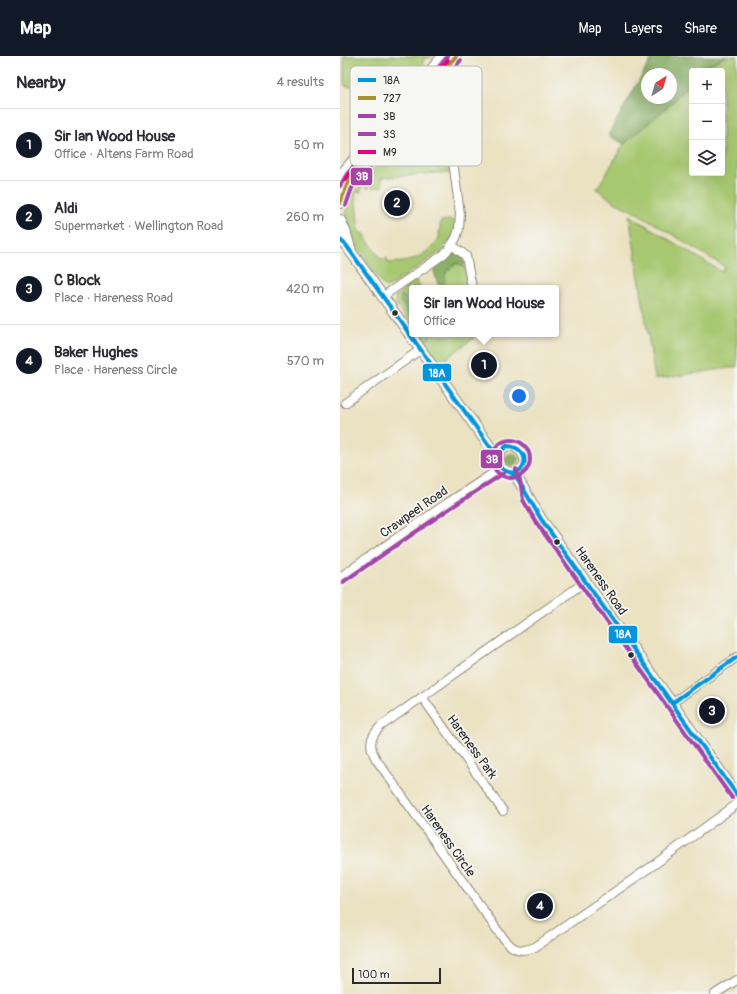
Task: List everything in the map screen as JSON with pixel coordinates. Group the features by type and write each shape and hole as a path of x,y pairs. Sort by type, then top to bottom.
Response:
{"main road":[{"path":"434,66 443,56"},
{"path":"447,66 456,56"},
{"path":"340,176 350,164"},
{"path":"340,203 347,185 362,166"},
{"path":"340,220 352,254"},
{"path":"340,240 352,254 409,335"},
{"path":"411,337 475,428 500,463 506,471 511,473 517,471 522,467 525,460 522,451 514,446 504,448 500,452 500,463"},
{"path":"475,428 504,448"},
{"name":"Hareness Road","path":"522,467 526,479 529,498"},
{"name":"Hareness Road","path":"511,473 516,476 541,519 737,795"}],"street":[{"path":"382,297 443,255 452,246 459,229 460,214 454,166"},
{"path":"452,246 466,256 471,285"},
{"path":"345,403 420,350"},
{"name":"Crawpeel Road","path":"340,578 446,504 500,463"},
{"name":"Hareness Circle","path":"585,582 381,726 375,732 371,741 373,753 506,942 522,951 535,947 655,864 737,804"},
{"path":"672,703 737,657"},
{"name":"Hareness Park","path":"422,697 504,811"},
{"path":"715,994 737,980"}],"green space":[{"path":"344,56 432,56 423,59 424,66 350,66 350,86 345,86"},
{"path":"653,56 726,56 703,68 689,68 689,89 685,87 677,97 677,68 646,68"},
{"path":"726,56 737,56 737,367 655,379 629,215 722,272 725,267 639,214 614,202 597,189 624,144 671,104 677,104 677,97 685,87 689,89 689,176 725,176 725,68 703,68"},
{"path":"641,77 641,104 671,104 624,144 608,135"},
{"path":"369,166 449,166 450,172 381,178 382,187 372,188 371,176 375,175 367,168"},
{"path":"368,175 369,188 367,188 367,186 361,187 361,192 355,192 359,232 365,234 366,238 381,259 387,258 388,263 408,261 420,256 428,250 440,235 441,221 450,220 455,222 455,225 457,225 452,238 441,251 389,287 384,286 359,249 345,214 353,187 361,176"},
{"path":"452,254 459,254 463,257 465,268 457,263 446,272 443,285 438,285 433,268"},
{"path":"457,263 465,268 467,285 443,285 446,272"},
{"path":"416,280 420,285 410,285"},
{"path":"409,286 409,296 405,299 402,295 400,301 409,314 409,322 395,303 396,296"},
{"path":"402,295 409,304 409,314 400,301"},
{"path":"420,337 430,337 428,340 423,341"},
{"path":"430,337 474,338 439,364 423,341 428,340"},
{"path":"512,453 517,455 519,460 517,465 512,467 507,465 505,460 507,455"},
{"path":"510,456 514,456 516,460 514,464 510,464 508,462 508,458"}],"transit line":[{"name":"3S","path":"439,66 448,56"},
{"name":"727","path":"447,66 456,56"},
{"name":"M9","path":"443,66 448,60"},
{"name":"3B","path":"456,66 461,60"},
{"name":"3S","path":"340,186 354,166"},
{"name":"M9","path":"345,180 357,166"},
{"name":"727","path":"340,203 347,185 362,166"},
{"name":"3B","path":"346,205 352,188 371,166"},
{"name":"18A","path":"340,240 346,245 409,333"},
{"name":"18A","path":"412,337 498,458"},
{"name":"3B","path":"507,440 515,440 525,445 529,452 530,459 529,466 525,473 515,478 507,478 497,473 495,470 492,463 492,455 497,445 500,443 507,440"},
{"name":"18A","path":"507,446 516,448 522,453 524,458 524,464 521,469 516,472 509,472 501,468 499,461 500,453 507,446"},
{"name":"3B","path":"516,469 520,480 523,500 536,522 732,798"},
{"name":"3B","path":"343,582 504,473"},
{"name":"18A","path":"511,473 516,476 541,519 737,795"},
{"name":"18A","path":"672,703 737,657"}],"place":[{"name":"Aldi","path":"397,203"},
{"name":"Sir Ian Wood House","path":"484,365"},
{"name":"C Block","path":"712,711"},
{"name":"Baker Hughes","path":"540,906"}]}
